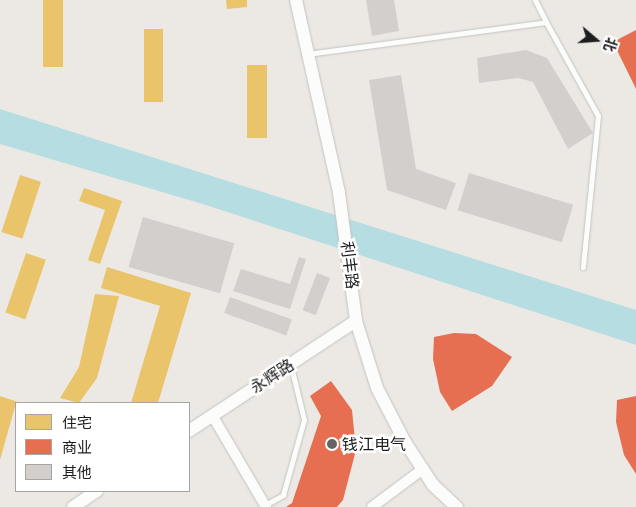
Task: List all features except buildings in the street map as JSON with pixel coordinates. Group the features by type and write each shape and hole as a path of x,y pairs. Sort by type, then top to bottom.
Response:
{"street":[{"name":"利丰路","path":"296,0 306,54 339,193 351,264 356,321 377,388 422,469 457,507"},
{"name":"永辉路","path":"190,430 356,321"},
{"path":"212,415 265,506"},
{"path":"372,507 422,469"},
{"path":"73,507 96,492"}],"lane":[{"path":"535,0 598,116 583,267"},
{"path":"306,54 546,22"},
{"path":"265,506 283,495 304,420 290,364"}],"water":[{"path":"0,109 636,310 636,345 206,205 0,144"}],"place":[{"name":"钱江电气","path":"332,444"}]}
